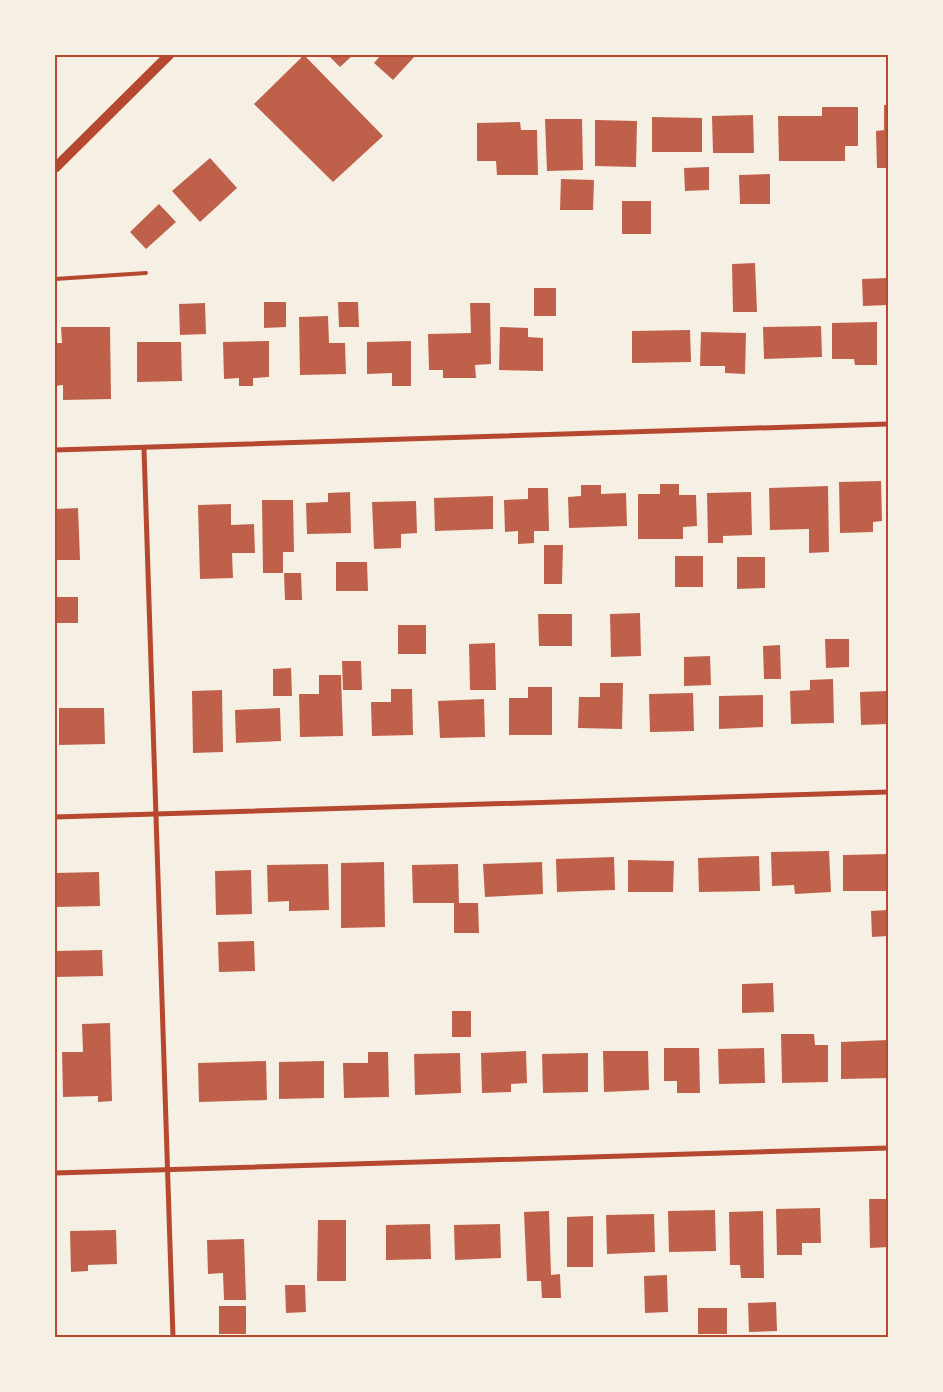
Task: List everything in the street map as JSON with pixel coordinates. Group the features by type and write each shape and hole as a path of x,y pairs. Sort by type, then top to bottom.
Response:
{"main road":[{"path":"55,168 169,55"}],"street":[{"path":"55,450 144,449 560,433 888,424"},
{"path":"144,449 155,815 165,1042 173,1337"},
{"path":"55,817 888,792"},
{"path":"55,1173 888,1148"}],"lane":[{"path":"55,279 146,272"}],"building":[{"path":"304,55 383,136 333,182 254,104"},
{"path":"328,55 353,55 340,67"},
{"path":"381,55 416,55 393,80 374,63"},
{"path":"884,105 888,105 888,168 877,168 876,131 884,130"},
{"path":"822,107 858,107 858,146 845,146 845,161 779,161 778,116 822,116"},
{"path":"753,115 754,153 713,153 712,116"},
{"path":"652,117 702,118 702,152 652,152"},
{"path":"545,119 582,119 583,170 547,171"},
{"path":"595,120 637,121 636,167 595,166"},
{"path":"520,122 521,130 537,130 538,175 497,175 496,161 477,161 477,123"},
{"path":"210,158 237,188 200,222 172,191"},
{"path":"709,167 709,190 685,191 684,168"},
{"path":"770,174 770,204 740,204 739,175"},
{"path":"561,179 594,180 593,210 560,210"},
{"path":"622,201 651,201 651,234 622,234"},
{"path":"159,204 176,222 146,249 130,232"},
{"path":"755,263 757,312 733,312 732,264"},
{"path":"887,278 888,305 863,306 862,279"},
{"path":"534,288 556,288 556,316 534,316"},
{"path":"264,302 286,302 286,327 264,328"},
{"path":"338,302 358,302 359,327 339,327"},
{"path":"205,303 206,334 180,335 179,304"},
{"path":"470,303 490,303 491,364 475,365 476,378 443,378 443,370 429,370 428,334 471,333"},
{"path":"328,316 329,343 345,343 346,374 300,375 299,317"},
{"path":"877,322 877,365 855,365 854,359 832,359 832,323"},
{"path":"821,326 822,357 764,359 763,327"},
{"path":"61,327 110,327 111,399 63,400 63,385 55,386 55,343 62,343"},
{"path":"500,327 528,328 528,337 543,338 543,371 499,370"},
{"path":"690,330 691,362 632,363 632,331"},
{"path":"701,332 746,333 745,374 725,373 725,366 700,366"},
{"path":"269,341 269,377 253,378 253,386 239,386 239,378 224,379 223,342"},
{"path":"411,341 411,386 392,386 392,373 367,374 367,342"},
{"path":"137,342 181,342 182,381 137,382"},
{"path":"881,481 882,521 873,522 873,532 840,533 839,482"},
{"path":"660,484 679,484 679,495 696,495 697,526 683,527 683,539 638,539 638,494 660,494"},
{"path":"581,485 601,485 601,494 626,493 627,526 569,528 568,497 581,496"},
{"path":"828,486 829,552 809,553 809,529 770,530 769,488"},
{"path":"528,488 548,488 549,531 534,531 534,543 518,544 518,531 505,532 504,500 528,499"},
{"path":"350,492 351,533 307,534 306,503 328,502 328,493"},
{"path":"751,492 752,535 723,536 723,543 708,543 707,493"},
{"path":"493,496 493,529 435,531 434,498"},
{"path":"262,500 293,500 294,552 283,552 283,573 263,573"},
{"path":"416,501 417,533 401,534 401,548 374,549 372,502"},
{"path":"231,504 231,525 254,524 255,553 232,553 233,578 200,579 198,505"},
{"path":"78,508 80,560 55,560 55,509"},
{"path":"544,545 563,545 562,584 544,584"},
{"path":"675,556 703,556 703,587 675,587"},
{"path":"737,557 765,557 765,588 737,589"},
{"path":"336,562 367,562 368,591 336,591"},
{"path":"284,573 301,573 302,600 285,600"},
{"path":"55,597 78,597 78,623 55,623"},
{"path":"640,613 641,656 611,657 610,614"},
{"path":"538,614 572,614 572,646 539,646"},
{"path":"398,625 426,625 426,654 398,654"},
{"path":"825,639 849,639 849,667 826,668"},
{"path":"495,643 496,690 470,690 469,644"},
{"path":"780,645 781,679 764,679 763,646"},
{"path":"710,656 711,685 684,686 684,657"},
{"path":"342,661 361,661 362,690 343,690"},
{"path":"291,668 292,696 273,696 273,669"},
{"path":"319,675 341,675 343,736 300,737 299,694 319,694"},
{"path":"833,679 834,723 791,724 790,691 810,690 810,680"},
{"path":"600,683 623,683 622,729 578,728 579,697 600,697"},
{"path":"528,687 552,687 552,735 509,735 509,698 528,698"},
{"path":"391,689 412,689 413,735 372,736 371,702 391,702"},
{"path":"222,690 223,752 193,753 192,691"},
{"path":"888,691 888,724 861,725 860,692"},
{"path":"693,693 694,731 650,732 649,694"},
{"path":"763,695 763,727 719,729 719,696"},
{"path":"484,699 485,737 440,738 438,701"},
{"path":"59,708 104,708 105,744 59,745"},
{"path":"280,708 281,741 236,743 235,710"},
{"path":"829,851 831,892 795,894 794,885 772,886 771,852"},
{"path":"888,854 888,891 843,891 843,855"},
{"path":"759,856 760,891 699,892 698,858"},
{"path":"614,857 615,890 557,892 556,859"},
{"path":"628,860 674,861 673,892 628,892"},
{"path":"384,862 385,927 341,928 341,863"},
{"path":"542,862 543,894 485,897 483,864"},
{"path":"328,864 329,910 289,911 289,901 268,902 267,865"},
{"path":"458,864 459,903 478,903 479,933 454,933 454,903 413,903 412,865"},
{"path":"251,870 252,914 216,915 215,871"},
{"path":"99,872 100,906 56,907 55,873"},
{"path":"888,910 888,936 872,937 871,911"},
{"path":"254,941 255,971 219,972 218,942"},
{"path":"102,950 103,976 55,977 55,951"},
{"path":"773,983 774,1012 742,1013 742,984"},
{"path":"452,1011 471,1011 471,1037 452,1037"},
{"path":"110,1023 112,1101 98,1102 98,1096 63,1097 62,1052 83,1052 82,1024"},
{"path":"781,1034 814,1034 815,1045 828,1045 828,1082 782,1083"},
{"path":"888,1040 888,1078 841,1079 841,1042"},
{"path":"664,1048 699,1048 700,1093 677,1093 677,1081 664,1081"},
{"path":"764,1048 765,1083 719,1084 718,1049"},
{"path":"526,1051 527,1083 511,1084 511,1092 482,1093 481,1053"},
{"path":"603,1051 648,1051 649,1090 604,1092"},
{"path":"368,1052 388,1052 389,1097 344,1098 343,1063 368,1063"},
{"path":"460,1053 461,1093 415,1095 414,1054"},
{"path":"588,1053 588,1092 543,1093 542,1054"},
{"path":"266,1061 267,1100 199,1102 198,1063"},
{"path":"324,1061 324,1098 279,1099 279,1062"},
{"path":"869,1199 888,1199 888,1247 870,1248"},
{"path":"820,1208 821,1243 802,1243 802,1255 777,1255 776,1209"},
{"path":"715,1210 716,1251 669,1252 668,1211"},
{"path":"549,1211 551,1275 560,1274 561,1298 542,1298 541,1281 527,1281 524,1212"},
{"path":"763,1211 764,1278 741,1278 740,1265 730,1265 729,1212"},
{"path":"654,1214 655,1252 607,1254 606,1215"},
{"path":"593,1216 593,1267 567,1267 567,1217"},
{"path":"318,1220 346,1220 346,1281 317,1281"},
{"path":"430,1224 431,1259 386,1260 386,1225"},
{"path":"500,1224 501,1258 455,1260 454,1225"},
{"path":"116,1230 117,1264 88,1265 88,1271 71,1272 70,1231"},
{"path":"244,1239 246,1300 224,1300 223,1273 208,1274 207,1240"},
{"path":"667,1275 668,1312 645,1313 644,1276"},
{"path":"285,1285 305,1285 306,1312 286,1313"},
{"path":"776,1302 777,1331 749,1332 748,1303"},
{"path":"219,1306 246,1306 246,1334 219,1334"},
{"path":"698,1308 727,1308 727,1334 698,1334"}]}
